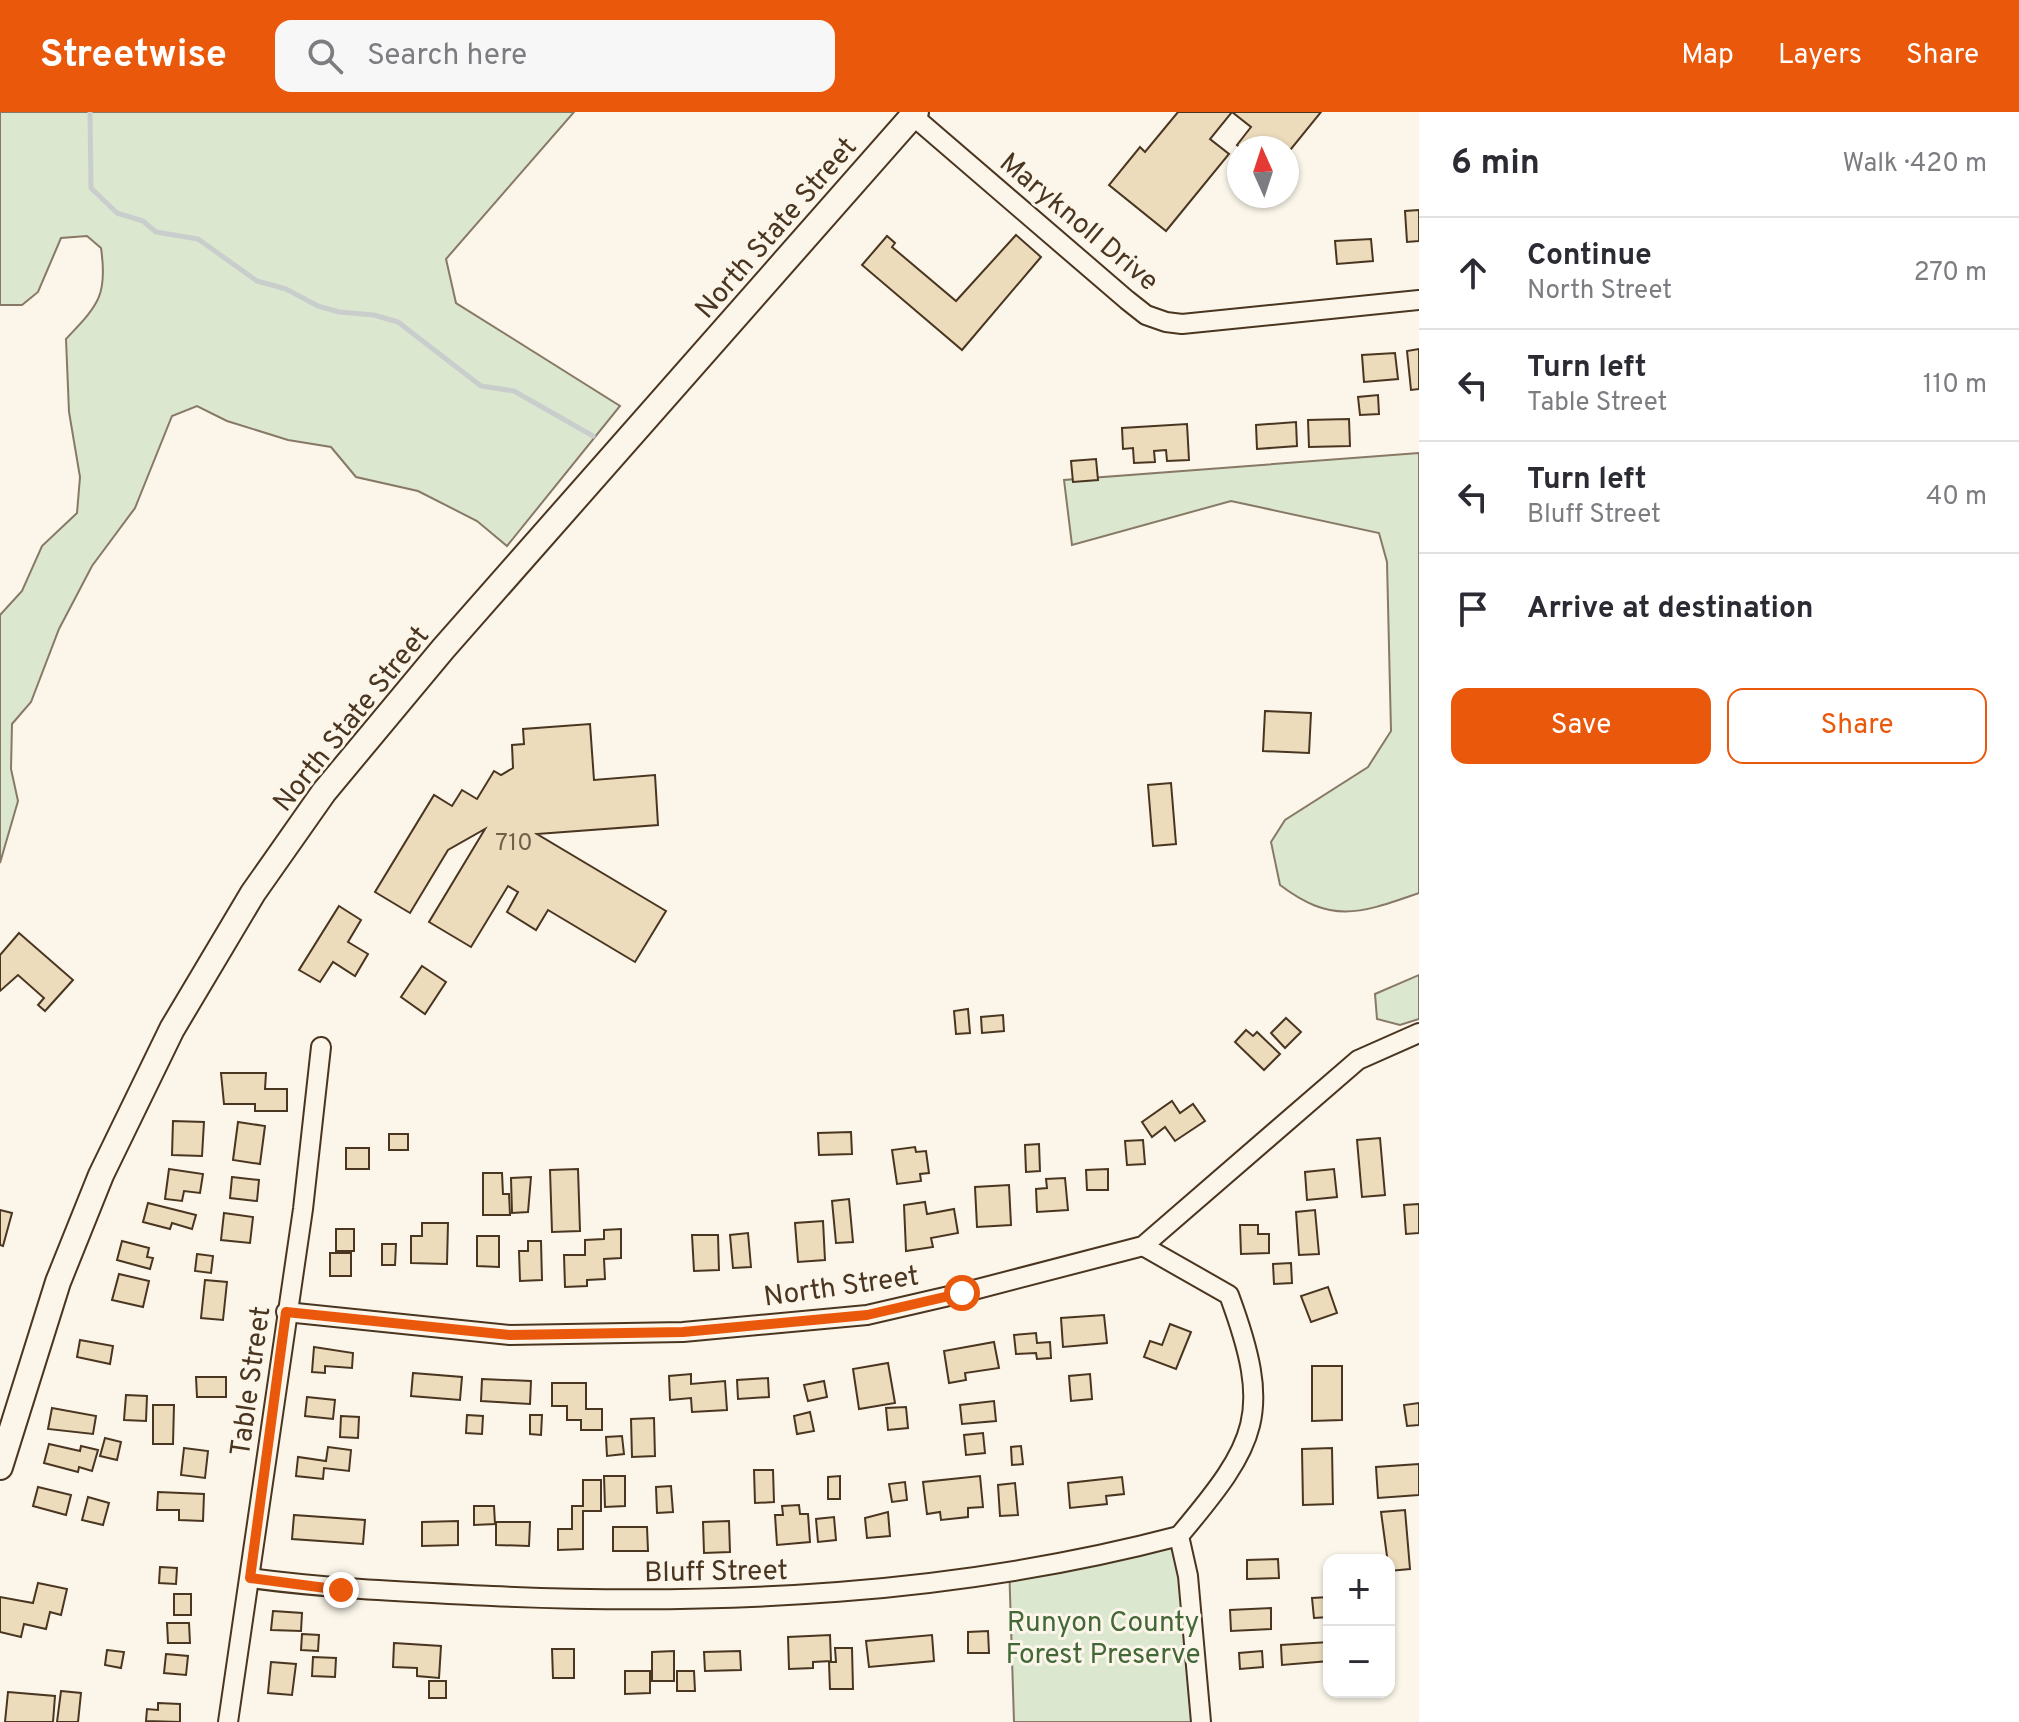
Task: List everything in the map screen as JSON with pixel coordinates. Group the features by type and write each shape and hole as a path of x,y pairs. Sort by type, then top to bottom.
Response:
{"main road":[{"name":"North State Street","path":"0,1467 58,1282 101,1175 172,1029 234,922 354,755 914,114"}],"street":[{"name":"Maryknoll Drive","path":"914,114 1146,315 1166,322 1273,316 1419,300"},
{"name":"North Street","path":"286,1312 510,1335 683,1332 867,1315 1143,1246 1358,1060 1419,1033"},
{"name":"Table Street","path":"228,1722 321,1047"},
{"path":"1143,1246 1229,1295 1243,1331 1256,1394 1241,1454 1228,1476 1179,1536 1188,1576 1201,1722"},
{"name":"Bluff Street","path":"250,1578 341,1590 573,1600 803,1596 960,1580 1086,1561 1179,1536"}],"green space":[{"path":"0,112 574,112 446,259 456,303 620,406 507,546 477,521 418,491 356,477 331,447 288,440 227,421 197,406 172,416 135,508 92,566 59,629 31,702 12,724 11,769 18,801 0,863 0,615 22,591 42,546 77,513 80,477 69,412 66,339 98,299 103,264 101,248 87,236 61,238 38,292 22,305 0,305"},
{"path":"1419,453 1419,893 1364,910 1332,910 1299,898 1280,885 1271,842 1285,820 1368,767 1391,731 1387,562 1379,533 1231,501 1072,545 1064,480"},
{"path":"1419,975 1419,1019 1400,1025 1377,1019 1375,994"},
{"name":"Runyon County Forest Preserve","path":"1177,1530 1194,1722 1014,1722 1009,1563 1085,1554"}],"building":[{"path":"1178,112 1232,112 1210,139 1227,152 1227,156 1166,231 1109,185 1140,147 1145,152"},
{"path":"1232,112 1321,112 1299,139 1299,136 1244,136 1251,127"},
{"path":"1419,210 1419,241 1407,242 1405,211"},
{"path":"1016,235 1041,257 962,350 862,265 887,236 895,243 892,247 956,301"},
{"path":"1371,239 1373,261 1337,264 1335,241"},
{"path":"1419,349 1419,389 1411,390 1407,351"},
{"path":"1395,353 1398,379 1364,382 1362,355"},
{"path":"1378,395 1379,414 1360,415 1358,397"},
{"path":"1349,419 1350,446 1309,447 1308,420"},
{"path":"1296,422 1297,446 1257,449 1256,425"},
{"path":"1187,424 1189,460 1167,461 1166,450 1154,451 1155,462 1134,463 1133,448 1123,449 1122,428"},
{"path":"1096,459 1098,480 1073,482 1071,461"},
{"path":"1265,711 1311,713 1309,753 1263,751"},
{"path":"590,724 594,780 655,775 658,825 537,834 666,911 635,962 548,910 536,930 507,912 518,892 508,886 471,947 429,922 485,829 448,850 410,913 375,892 434,795 452,806 462,790 477,799 494,771 501,775 513,768 512,745 524,744 523,729"},
{"path":"1171,783 1176,844 1153,846 1148,785"},
{"path":"339,906 361,920 348,942 368,954 355,976 333,962 320,982 299,970"},
{"path":"19,933 73,980 45,1011 38,1005 44,998 18,975 0,991 0,955"},
{"path":"422,966 446,982 425,1014 401,997"},
{"path":"968,1009 970,1033 956,1034 954,1011"},
{"path":"1003,1015 1004,1031 982,1033 981,1017"},
{"path":"1286,1018 1301,1032 1285,1048 1271,1033"},
{"path":"1246,1030 1253,1036 1257,1032 1280,1054 1264,1070 1235,1042"},
{"path":"221,1073 266,1073 265,1089 287,1089 287,1111 255,1111 255,1104 224,1104"},
{"path":"1172,1101 1180,1113 1193,1104 1205,1121 1175,1141 1165,1127 1152,1137 1142,1122"},
{"path":"173,1121 204,1122 202,1156 172,1155"},
{"path":"238,1122 265,1126 260,1164 233,1160"},
{"path":"851,1132 852,1154 819,1155 818,1133"},
{"path":"389,1134 408,1134 408,1150 389,1150"},
{"path":"1380,1138 1385,1195 1362,1197 1357,1140"},
{"path":"1143,1140 1145,1164 1127,1165 1125,1141"},
{"path":"1039,1144 1040,1171 1026,1172 1025,1145"},
{"path":"915,1147 916,1152 926,1151 929,1173 920,1174 921,1181 897,1184 892,1150"},
{"path":"346,1148 369,1148 369,1169 346,1169"},
{"path":"169,1169 203,1174 200,1193 184,1191 182,1201 165,1199"},
{"path":"578,1169 580,1231 552,1232 550,1170"},
{"path":"1108,1169 1108,1190 1087,1190 1086,1170"},
{"path":"1334,1169 1337,1197 1307,1200 1305,1172"},
{"path":"483,1173 502,1173 503,1194 509,1194 510,1215 483,1215"},
{"path":"232,1177 259,1180 257,1201 230,1198"},
{"path":"531,1177 528,1212 512,1213 511,1178"},
{"path":"1065,1178 1068,1210 1037,1212 1036,1189 1047,1188 1046,1179"},
{"path":"1009,1185 1011,1225 977,1227 975,1187"},
{"path":"849,1199 853,1242 836,1243 832,1201"},
{"path":"925,1202 927,1214 954,1209 958,1233 931,1238 933,1247 906,1251 904,1205"},
{"path":"148,1203 196,1215 192,1229 172,1223 170,1229 143,1222"},
{"path":"1419,1204 1419,1233 1406,1234 1404,1205"},
{"path":"0,1210 12,1213 3,1246 0,1245"},
{"path":"1315,1210 1319,1254 1299,1255 1296,1212"},
{"path":"224,1213 253,1217 250,1243 221,1240"},
{"path":"823,1221 825,1260 798,1262 795,1223"},
{"path":"422,1223 448,1223 447,1264 411,1263 411,1236 422,1236"},
{"path":"1240,1225 1258,1225 1258,1234 1269,1234 1269,1253 1241,1254"},
{"path":"336,1229 354,1229 354,1251 336,1251"},
{"path":"621,1229 621,1258 604,1259 605,1279 587,1280 587,1286 565,1287 564,1255 585,1255 585,1240 604,1239 604,1230"},
{"path":"748,1233 751,1267 733,1268 730,1235"},
{"path":"692,1235 718,1235 719,1270 694,1271"},
{"path":"477,1236 499,1236 499,1267 477,1266"},
{"path":"122,1241 149,1248 147,1257 153,1258 150,1269 117,1260"},
{"path":"528,1241 541,1241 542,1280 520,1281 519,1251 528,1251"},
{"path":"382,1244 396,1244 395,1265 382,1265"},
{"path":"330,1253 351,1253 351,1276 330,1276"},
{"path":"197,1254 213,1256 211,1273 195,1271"},
{"path":"1291,1263 1292,1283 1274,1284 1273,1264"},
{"path":"119,1274 149,1281 143,1307 112,1300"},
{"path":"205,1280 227,1282 223,1320 201,1318"},
{"path":"1328,1287 1337,1313 1311,1322 1301,1296"},
{"path":"1104,1315 1107,1343 1063,1347 1061,1318"},
{"path":"1170,1324 1191,1332 1176,1369 1144,1357 1150,1341 1162,1345"},
{"path":"1036,1333 1037,1343 1050,1342 1051,1358 1037,1359 1036,1353 1016,1354 1014,1335"},
{"path":"80,1340 113,1346 110,1364 77,1357"},
{"path":"994,1342 999,1368 965,1373 966,1380 949,1383 944,1351"},
{"path":"314,1347 353,1353 352,1368 325,1366 325,1373 312,1372"},
{"path":"888,1363 895,1403 859,1409 853,1369"},
{"path":"1312,1366 1342,1366 1342,1420 1312,1421"},
{"path":"413,1373 462,1377 460,1400 411,1396"},
{"path":"691,1374 691,1384 725,1381 727,1410 692,1412 691,1398 670,1400 669,1376"},
{"path":"1090,1374 1092,1399 1071,1401 1069,1376"},
{"path":"196,1377 226,1377 226,1397 197,1397"},
{"path":"768,1378 769,1397 738,1399 737,1380"},
{"path":"482,1379 531,1381 530,1404 481,1401"},
{"path":"824,1381 827,1397 808,1401 804,1385"},
{"path":"552,1383 586,1383 586,1409 602,1409 602,1430 581,1430 581,1420 567,1420 567,1406 552,1406"},
{"path":"126,1395 147,1396 146,1421 124,1420"},
{"path":"307,1397 335,1400 333,1419 305,1416"},
{"path":"994,1401 996,1421 962,1424 960,1405"},
{"path":"1419,1403 1419,1425 1407,1426 1404,1405"},
{"path":"153,1405 174,1405 173,1444 153,1444"},
{"path":"906,1407 908,1428 888,1430 886,1408"},
{"path":"52,1408 96,1416 93,1434 48,1429"},
{"path":"810,1412 814,1431 797,1434 794,1416"},
{"path":"467,1415 483,1416 482,1434 466,1433"},
{"path":"530,1415 542,1415 541,1435 530,1434"},
{"path":"341,1416 359,1417 358,1438 340,1437"},
{"path":"654,1418 655,1456 632,1457 631,1419"},
{"path":"983,1433 985,1453 966,1455 964,1435"},
{"path":"622,1436 624,1454 607,1456 606,1437"},
{"path":"105,1438 121,1442 117,1460 100,1456"},
{"path":"49,1444 80,1451 81,1446 98,1450 92,1471 79,1467 78,1472 44,1463"},
{"path":"1021,1446 1023,1464 1012,1465 1011,1447"},
{"path":"328,1447 351,1450 349,1471 324,1468 323,1479 296,1476 298,1457 326,1461"},
{"path":"184,1448 208,1451 205,1478 181,1475"},
{"path":"1332,1448 1333,1504 1303,1505 1302,1449"},
{"path":"1419,1464 1419,1495 1378,1498 1376,1467"},
{"path":"754,1470 773,1470 774,1502 755,1503"},
{"path":"604,1476 625,1476 625,1506 605,1507"},
{"path":"840,1476 840,1499 828,1499 828,1477"},
{"path":"980,1476 983,1507 968,1508 968,1517 941,1520 940,1512 927,1514 923,1482"},
{"path":"1122,1477 1124,1494 1106,1496 1107,1504 1070,1508 1068,1483"},
{"path":"583,1480 601,1480 601,1511 583,1511 583,1549 558,1550 558,1529 572,1529 572,1506 583,1506"},
{"path":"905,1482 907,1500 892,1502 889,1484"},
{"path":"1015,1483 1018,1515 1000,1516 998,1485"},
{"path":"671,1486 673,1512 657,1513 656,1487"},
{"path":"38,1487 71,1495 66,1515 33,1506"},
{"path":"158,1492 204,1494 203,1521 179,1520 179,1510 157,1510"},
{"path":"88,1497 109,1503 103,1525 82,1520"},
{"path":"799,1505 800,1514 808,1514 810,1542 777,1545 775,1515 783,1515 782,1506"},
{"path":"474,1506 494,1506 495,1524 474,1525"},
{"path":"1405,1510 1410,1569 1395,1570 1395,1554 1387,1554 1381,1512"},
{"path":"888,1512 890,1536 867,1538 865,1518"},
{"path":"294,1515 365,1520 363,1544 292,1539"},
{"path":"834,1517 836,1540 818,1542 816,1519"},
{"path":"458,1521 458,1545 422,1546 422,1522"},
{"path":"729,1521 730,1552 704,1553 703,1522"},
{"path":"496,1522 530,1522 529,1546 496,1545"},
{"path":"613,1527 647,1527 648,1551 613,1551"},
{"path":"1278,1559 1279,1578 1247,1579 1247,1560"},
{"path":"160,1567 177,1568 176,1584 159,1583"},
{"path":"38,1583 67,1589 61,1615 50,1612 46,1629 24,1624 21,1637 0,1632 0,1597 33,1603"},
{"path":"174,1594 191,1594 191,1615 174,1615"},
{"path":"1323,1597 1323,1617 1314,1618 1312,1598"},
{"path":"1271,1608 1271,1629 1231,1631 1230,1610"},
{"path":"273,1611 302,1613 301,1631 271,1630"},
{"path":"167,1623 189,1623 190,1643 168,1643"},
{"path":"988,1631 989,1653 968,1653 968,1632"},
{"path":"302,1634 319,1635 318,1651 301,1650"},
{"path":"830,1635 831,1661 813,1662 813,1668 789,1669 788,1637"},
{"path":"932,1635 934,1661 869,1667 866,1641"},
{"path":"1323,1642 1323,1662 1282,1665 1281,1645"},
{"path":"394,1643 441,1646 439,1678 417,1676 417,1668 393,1667"},
{"path":"835,1648 852,1648 853,1689 830,1689 829,1662 836,1662"},
{"path":"552,1649 574,1649 574,1678 553,1678"},
{"path":"107,1650 124,1652 121,1668 105,1665"},
{"path":"674,1651 674,1681 652,1681 652,1652"},
{"path":"740,1651 741,1670 705,1671 704,1652"},
{"path":"1262,1651 1263,1667 1240,1669 1239,1653"},
{"path":"166,1654 188,1656 186,1675 164,1673"},
{"path":"313,1657 336,1658 335,1677 312,1676"},
{"path":"271,1662 296,1664 292,1695 268,1693"},
{"path":"625,1671 650,1671 650,1693 625,1694"},
{"path":"677,1671 694,1671 695,1691 677,1691"},
{"path":"429,1681 446,1681 446,1698 429,1698"},
{"path":"61,1691 81,1693 78,1722 57,1722"},
{"path":"8,1692 55,1696 53,1722 5,1722"},
{"path":"158,1703 180,1704 180,1722 146,1721 147,1709 158,1710"}],"waterway":[{"path":"90,112 91,188 117,213 143,221 156,232 198,239 257,281 286,289 318,306 398,322 481,386 514,391 593,436"}],"route":[{"path":"341,1590 250,1578 286,1312 510,1335 683,1332 867,1315 962,1293"}]}
